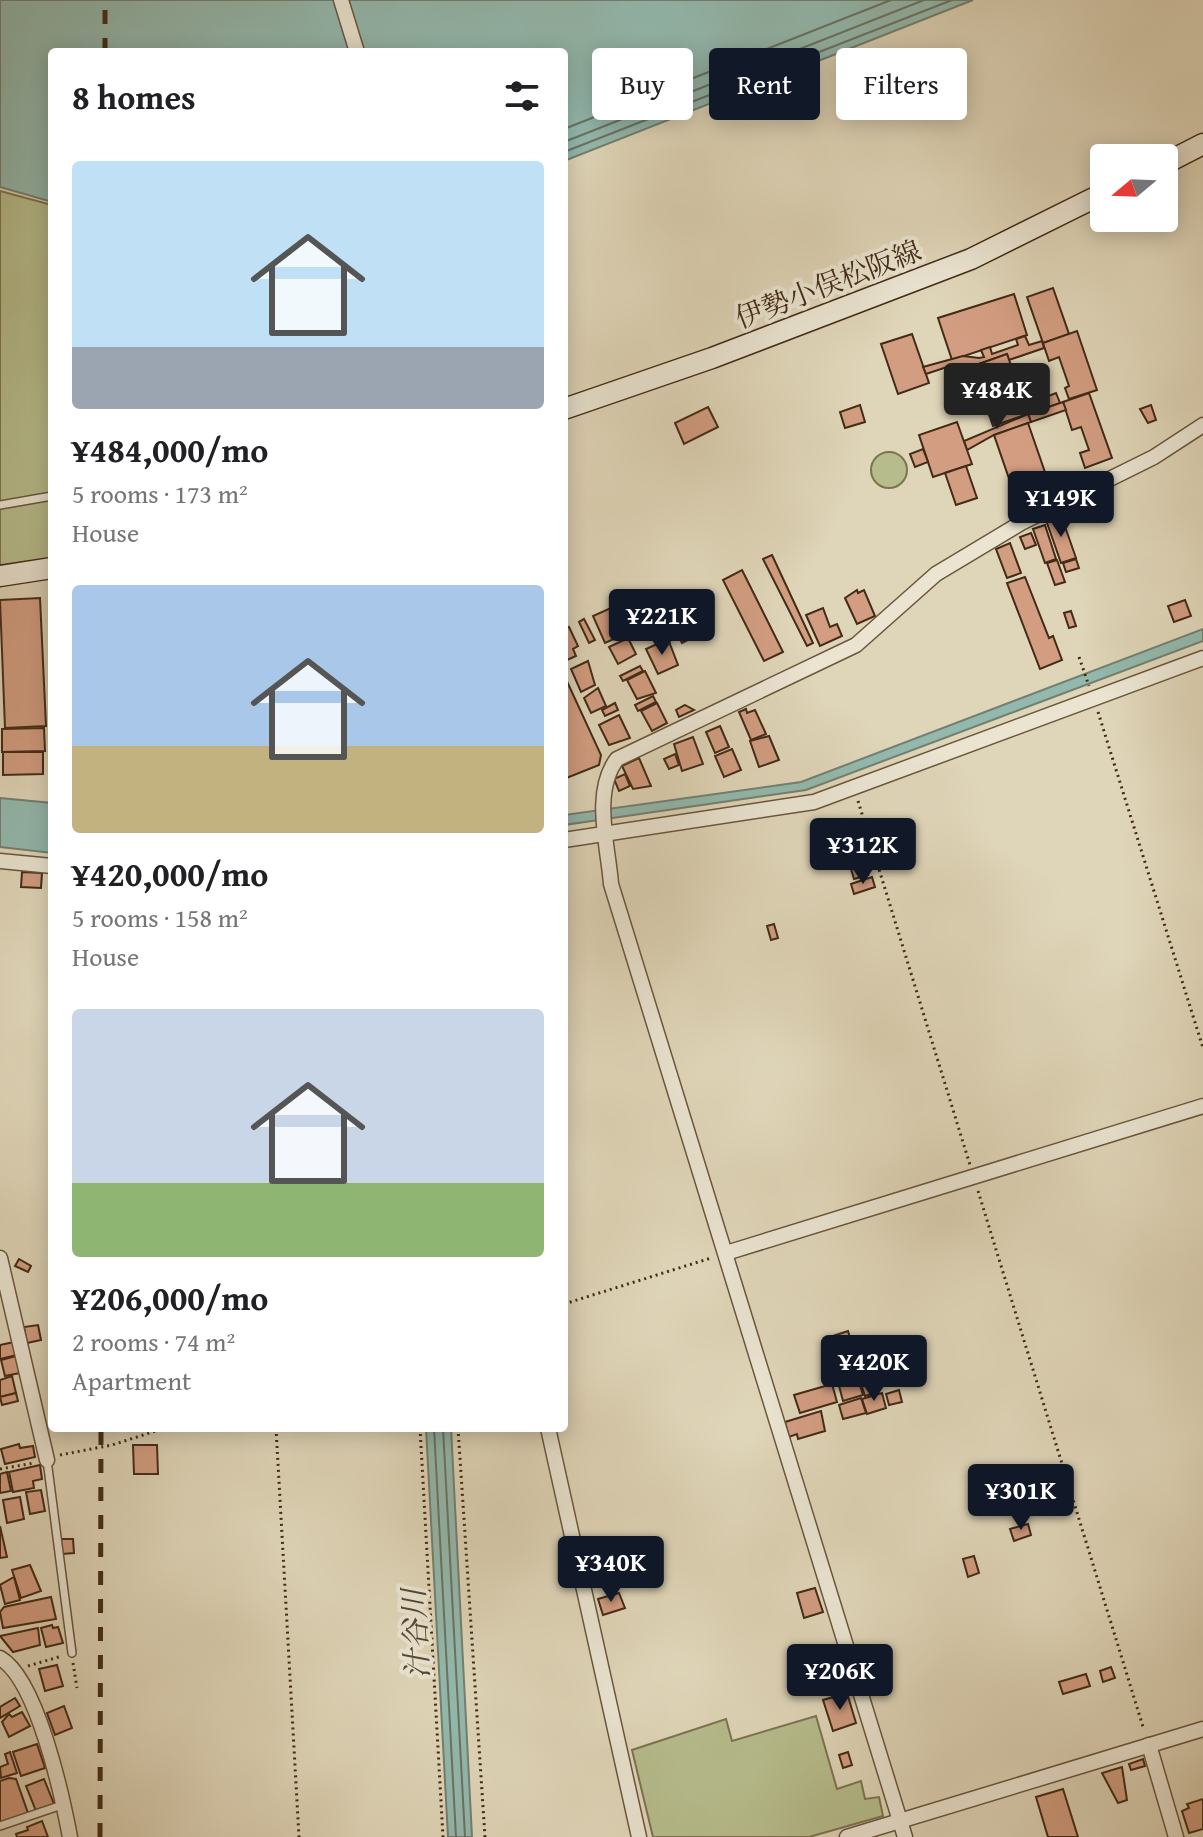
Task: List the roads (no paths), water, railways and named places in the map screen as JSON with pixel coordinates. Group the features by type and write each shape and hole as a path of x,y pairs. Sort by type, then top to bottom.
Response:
{"main road":[{"path":"1178,157 1203,144"},
{"name":"伊勢小俣松阪線","path":"568,408 712,358 971,259 1090,200"},
{"path":"0,576 48,569"}],"street":[{"path":"341,0 356,48"},
{"path":"905,1837 611,884 602,800 610,768 617,759 856,645 947,567 1021,523 1154,457 1203,425"},
{"path":"568,839 784,809 855,790 1092,693 1203,658"},
{"path":"0,861 48,866"},
{"path":"726,1253 1203,1106"},
{"path":"0,1258 47,1460"},
{"path":"549,1432 639,1837"},
{"path":"0,1658 16,1670 30,1693 70,1837"},
{"path":"847,1837 1203,1729"},
{"path":"1149,1745 1176,1837"}],"lane":[{"path":"0,505 48,497"},
{"path":"47,1460 72,1653"},
{"path":"0,1826 62,1805"}],"water":[{"path":"0,0 973,0 851,48 836,48 836,54 820,60 820,48 709,48 709,104 693,110 693,48 592,48 592,120 668,120 568,159 568,48 48,48 48,201 0,187"},
{"path":"1203,629 1203,641 806,790 568,824 568,814 801,782"},
{"path":"0,798 48,803 48,853 0,847"},
{"path":"426,1432 451,1432 472,1837 448,1837"}],"railway":[{"path":"105,0 105,48"},
{"path":"100,1837 101,1432"}],"water label":[{"name":"汁谷川","path":"416,1634"}]}
